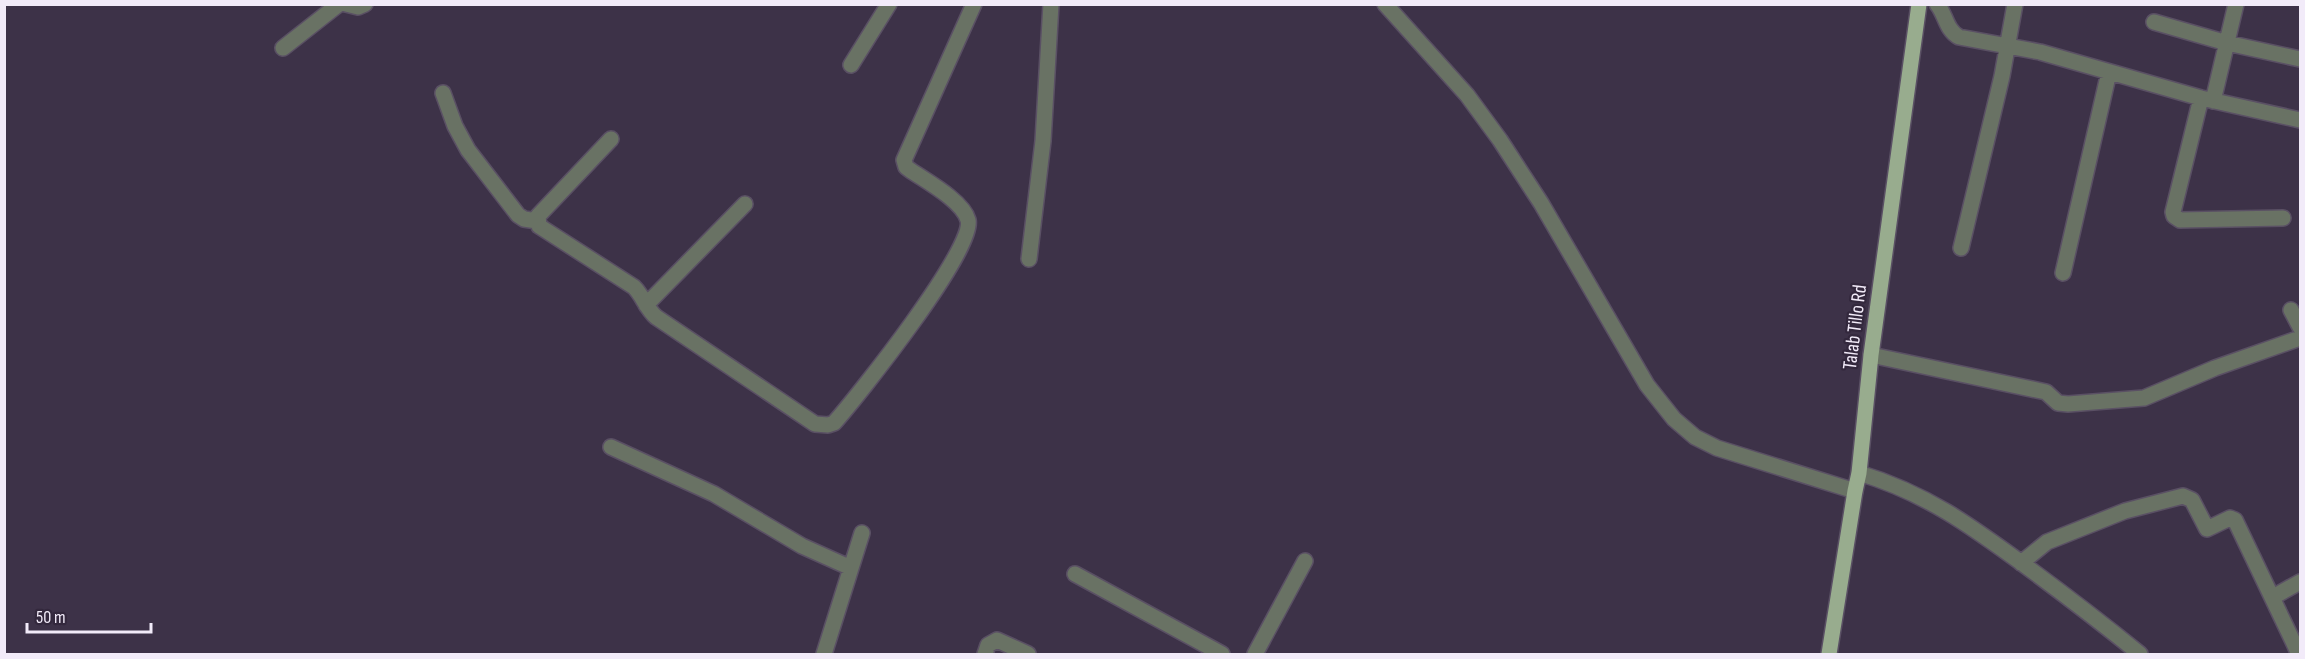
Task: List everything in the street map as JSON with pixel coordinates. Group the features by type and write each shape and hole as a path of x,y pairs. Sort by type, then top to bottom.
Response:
{"main road":[{"name":"Talab Tillo Rd","path":"1829,654 1854,491 1859,473 1870,356 1919,4"}],"street":[{"path":"283,48 339,4"},
{"path":"346,4 358,7 365,4"},
{"path":"851,65 889,4"},
{"path":"442,93 461,138 480,167 518,215 524,219 537,221 546,232 634,287 656,317 820,426 834,423 866,387 925,305 967,236 969,221 958,204 906,167 904,160 974,4"},
{"path":"1029,259 1043,141 1051,4"},
{"path":"1385,4 1467,95 1505,148 1546,212 1647,385 1674,419 1695,437 1717,448 1854,491"},
{"path":"1936,4 1953,34 1959,37 2007,52 2040,52 2107,81 2207,99 2301,120"},
{"path":"1961,248 2002,76 2015,4"},
{"path":"2236,4 2227,43 2193,133 2173,212 2176,219 2283,218"},
{"path":"2154,22 2227,43 2301,58"},
{"path":"2063,273 2107,81"},
{"path":"537,221 538,216 611,139"},
{"path":"646,305 745,204"},
{"path":"2291,310 2301,327"},
{"path":"1870,356 2046,392 2058,403 2068,404 2144,398 2215,368 2301,338"},
{"path":"611,447 714,494 802,546 851,568"},
{"path":"1859,473 1913,492 1943,508 2021,562 2140,654"},
{"path":"2021,562 2038,547 2065,534 2125,511 2183,496 2192,500 2207,529 2230,518 2235,520 2300,654"},
{"path":"824,654 862,533"},
{"path":"1255,654 1305,561"},
{"path":"1075,574 1222,654"},
{"path":"2273,597 2301,582"},
{"path":"985,654 988,645 997,640 1028,654"}]}
